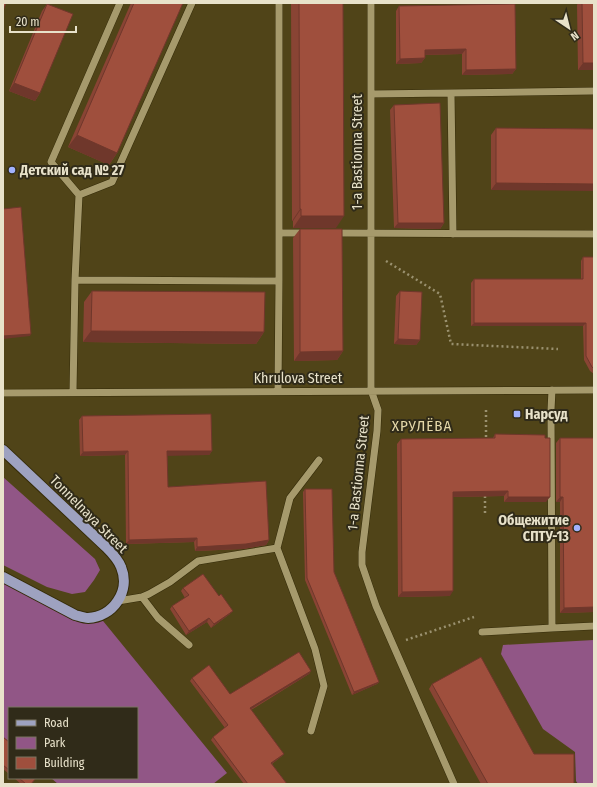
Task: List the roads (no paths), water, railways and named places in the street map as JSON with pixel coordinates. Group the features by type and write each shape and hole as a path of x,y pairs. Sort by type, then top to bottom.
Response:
{"main road":[{"name":"Tonnelnaya Street","path":"3,450 115,556 121,566 124,578 123,590 118,601"},
{"path":"3,578 75,616 87,618 99,616 110,610 118,601"}],"street":[{"path":"73,392 75,280 79,195 51,162 120,3"},
{"path":"79,195 112,182 192,3"},
{"path":"278,391 280,232 279,3"},
{"name":"1-a Bastionna Street","path":"371,3 371,390 378,410 378,431 362,552 362,565 376,606 454,784"},
{"path":"371,94 594,91"},
{"path":"451,93 453,234"},
{"path":"280,232 310,233"},
{"path":"325,233 594,234"},
{"path":"75,280 279,281"},
{"path":"552,390 552,628"},
{"name":"Khrulova Street","path":"3,393 594,390"},
{"path":"311,731 324,686 315,649 277,548 290,498 319,460"},
{"path":"118,601 142,597 170,582 198,561 277,548"},
{"path":"142,597 158,618 189,646"},
{"path":"482,632 594,626"}],"place":[{"name":"Детский сад № 27","path":"12,170"},
{"name":"Нарсуд","path":"517,414"},
{"name":"Общежитие СПТУ-13","path":"577,528"}],"district":[{"name":"ХРУЛЁВА","path":"422,426"}]}
